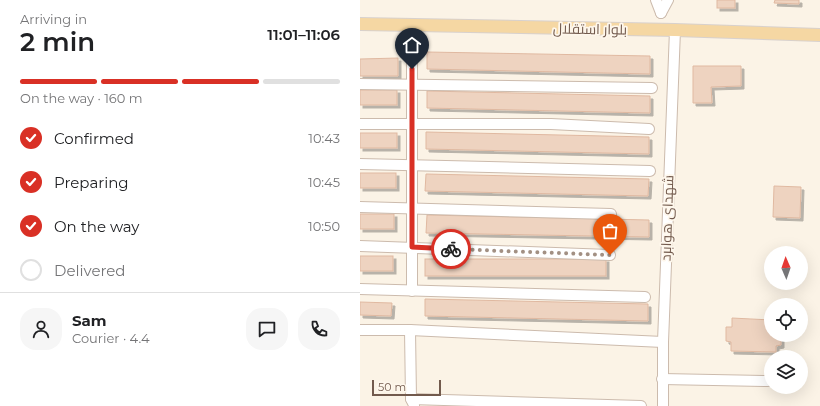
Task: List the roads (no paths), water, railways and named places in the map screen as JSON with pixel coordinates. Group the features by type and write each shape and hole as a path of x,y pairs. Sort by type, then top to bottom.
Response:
{"main road":[{"name":"بلوار استقلال","path":"360,24 675,30 820,35"}],"street":[{"path":"656,0 661,13 668,0"},
{"path":"412,25 412,290"},
{"name":"شهدای هوابرد","path":"663,406 663,342 675,30"},
{"path":"360,84 652,88"},
{"path":"360,124 551,124 649,129"},
{"path":"360,164 650,171"},
{"path":"360,207 611,214"},
{"path":"360,246 610,255"},
{"path":"360,289 645,297"},
{"path":"360,330 410,330 663,342"},
{"path":"410,330 413,403 641,406"},
{"path":"662,379 764,381"}]}
